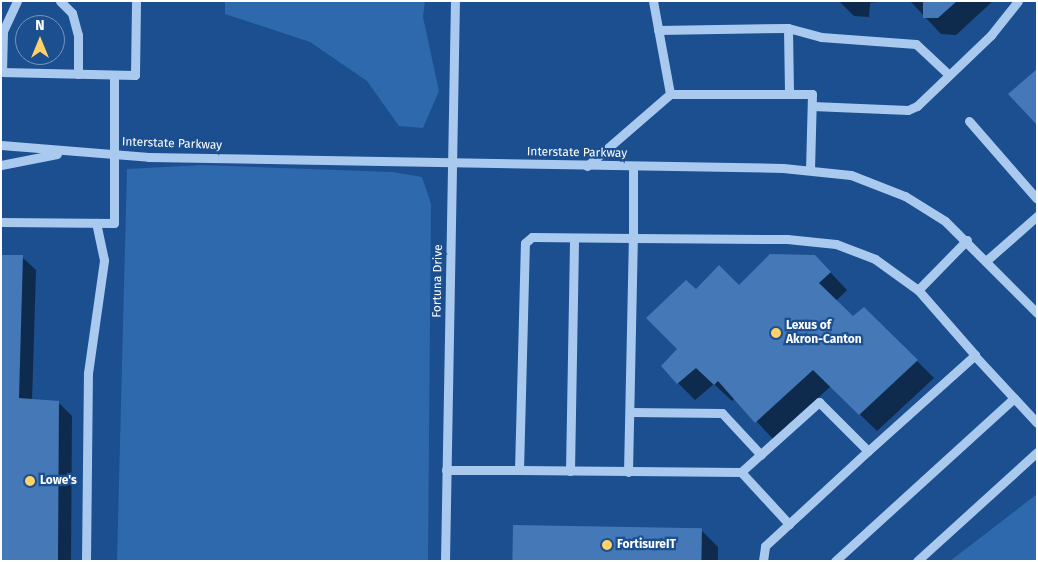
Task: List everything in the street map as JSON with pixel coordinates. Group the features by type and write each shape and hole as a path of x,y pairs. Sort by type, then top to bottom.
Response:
{"street":[{"path":"18,1 3,31 2,72 114,75 135,75 136,1"},
{"path":"60,1 72,13 78,35 78,74"},
{"name":"Fortuna Drive","path":"445,561 455,1"},
{"path":"653,1 670,94"},
{"path":"812,106 908,110 949,75 1018,1"},
{"path":"658,30 788,28 821,37 916,44 949,75"},
{"path":"788,28 789,94"},
{"path":"1,222 114,223 114,75"},
{"path":"587,166 670,94 812,94 810,170"},
{"path":"969,121 1037,199"},
{"name":"Interstate Parkway","path":"1,145 67,152 114,154 451,164 810,170 878,184 932,211 967,240 1035,308"},
{"name":"Interstate Parkway","path":"1,165 67,152"},
{"path":"628,472 633,166"},
{"path":"987,260 1037,216"},
{"path":"86,561 88,372 104,260 96,223"},
{"path":"519,470 525,243 532,237 787,239 836,244 874,259 918,290 975,356 1037,423"},
{"path":"570,471 574,238"},
{"path":"918,290 967,240"},
{"path":"763,561 765,546 975,356"},
{"path":"835,561 1014,398"},
{"path":"446,470 741,472 819,402 868,451"},
{"path":"630,412 722,412 761,456"},
{"path":"917,561 1037,452"},
{"path":"741,472 788,524"}],"shaded area":[{"path":"225,1 425,1 423,17 439,91 423,128 399,126 367,81 310,42 225,14"},
{"path":"202,165 393,172 422,177 431,204 428,561 117,561 127,169"},
{"path":"1037,494 1037,561 950,561"}],"building":[{"path":"923,1 957,1 938,18 923,18"},
{"path":"1037,69 1037,125 1008,94"},
{"name":"Lexus of Akron-Canton","path":"770,254 815,255 831,272 819,283 853,316 864,307 918,360 859,415 813,370 755,423 718,381 714,385 696,368 677,384 661,366 677,349 646,318 686,280 696,289 719,265 739,285"},
{"name":"Lowe's","path":"1,255 23,255 19,398 59,401 58,561 1,561"},
{"name":"FortisureIT","path":"513,525 702,528 701,561 512,561"}],"place":[{"name":"Lexus of Akron-Canton","path":"776,333"},
{"name":"Lowe's","path":"30,481"},
{"name":"FortisureIT","path":"607,545"}]}
